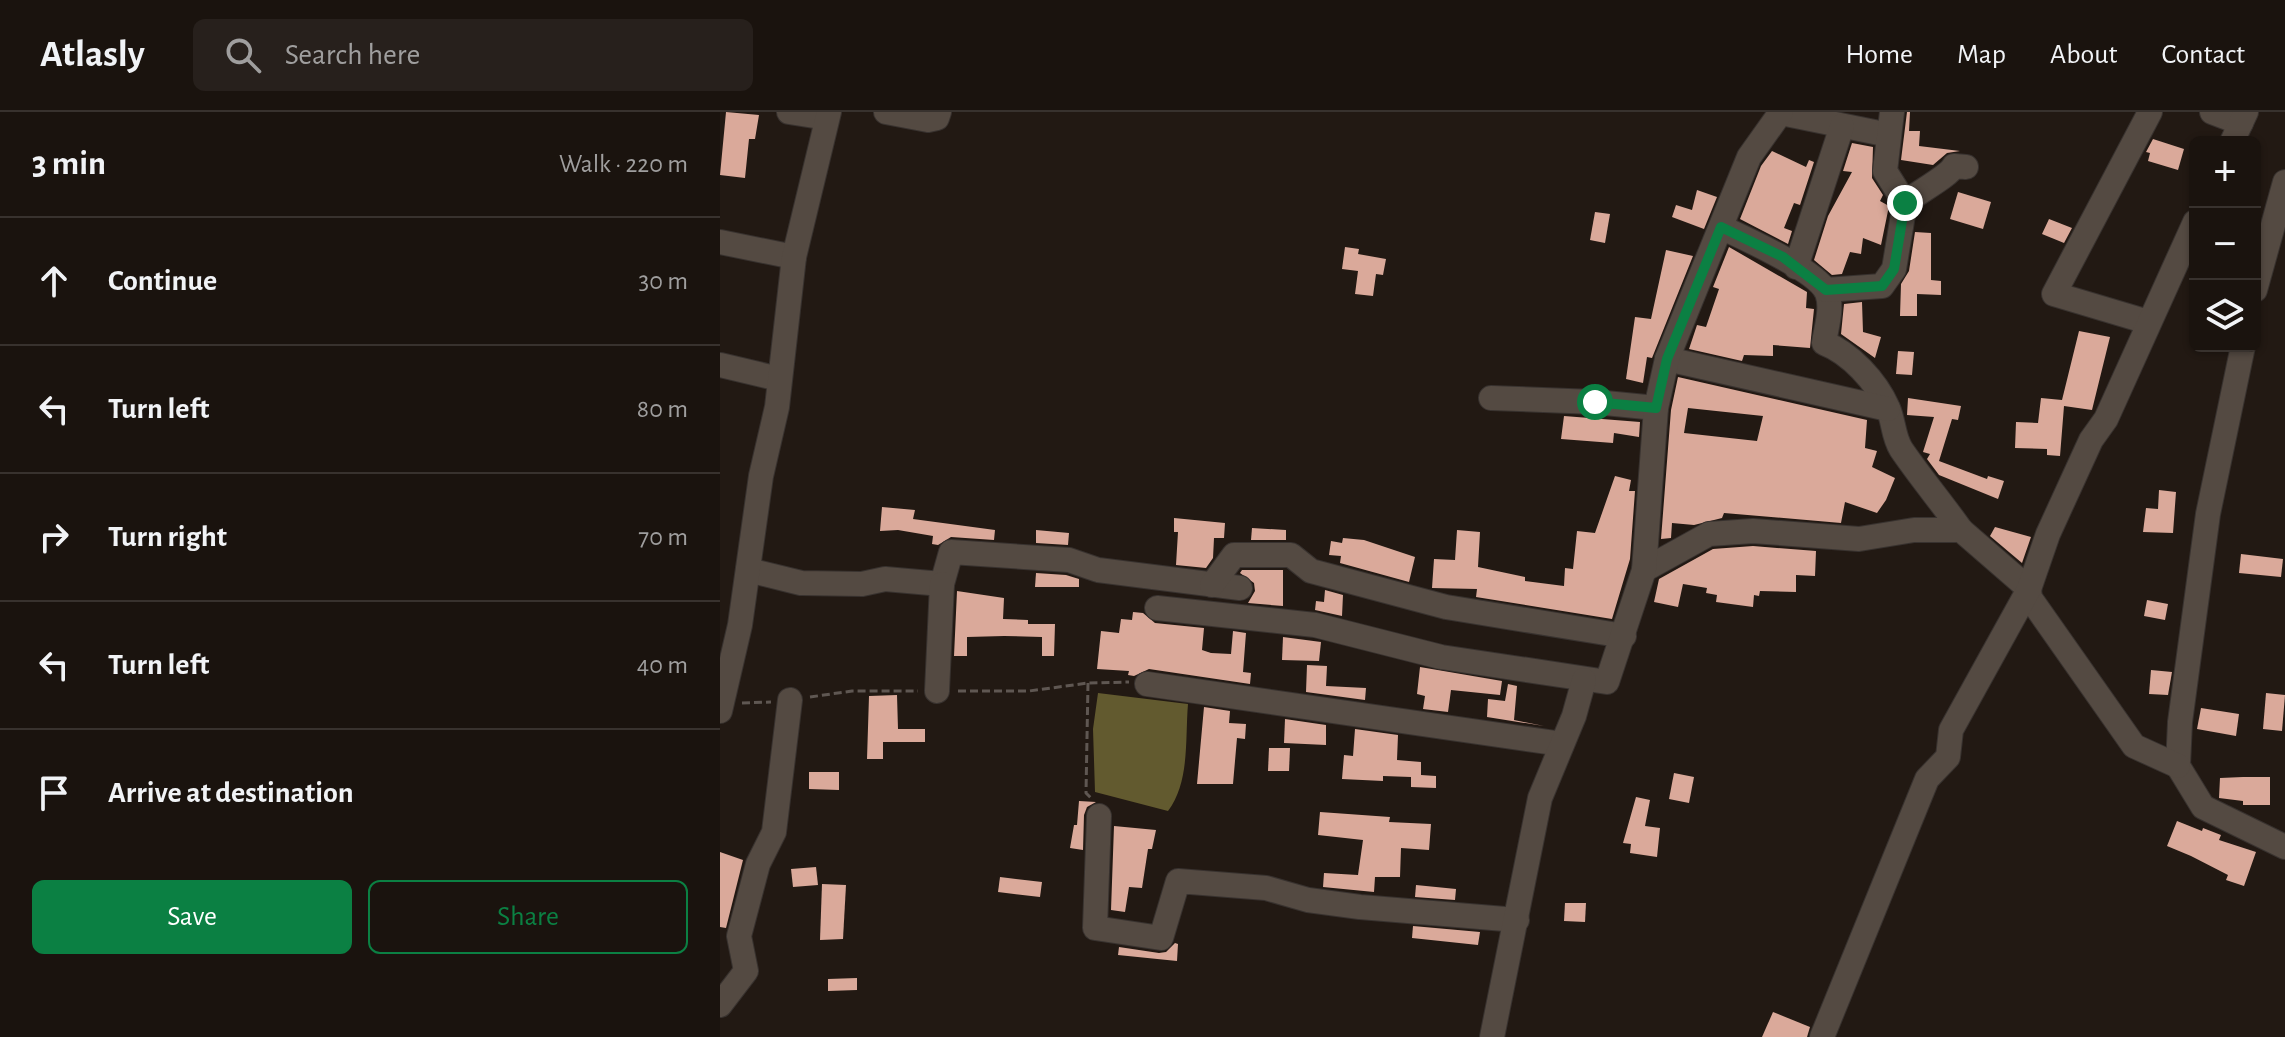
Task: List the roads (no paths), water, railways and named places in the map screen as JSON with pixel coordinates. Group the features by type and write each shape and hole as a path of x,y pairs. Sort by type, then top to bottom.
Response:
{"street":[{"path":"720,711 740,625 779,379 794,257 828,115 789,112"},
{"path":"886,112 928,120 937,118 939,112"},
{"path":"1157,608 1315,625 1441,657 1607,682 1644,570 1656,408 1667,359 1749,157 1781,112 1842,126 1890,123 1885,171 1905,203"},
{"path":"2148,322 2054,294 2150,112"},
{"path":"2212,112 2240,126"},
{"path":"1796,267 1842,126"},
{"path":"1826,290 1882,286 1894,269 1905,203 1925,186 1950,174 1954,166 1966,167"},
{"path":"2258,280 2285,182"},
{"path":"1721,227 1796,267 1826,290 1830,304 1824,343 1845,351 1888,409 1893,434 1902,451 1961,530 2029,589 2030,598 2134,746 2178,766"},
{"path":"1822,1037 1927,779 1948,757 1951,730 2029,589 2048,534 2091,440 2106,419 2189,235"},
{"path":"720,242 794,257"},
{"path":"2242,352 2208,514 2180,722 2178,766 2203,807 2285,847"},
{"path":"1667,359 1888,409"},
{"path":"720,365 779,379"},
{"path":"1491,398 1656,408"},
{"path":"1644,570 1709,534 1753,531 1859,539 1914,530 1961,530"},
{"path":"937,691 942,584 951,552 1069,560 1098,570 1240,588"},
{"path":"1212,585 1234,555 1277,552 1291,555 1311,571 1446,607 1624,636"},
{"path":"748,570 801,583 862,584 885,579 942,584"},
{"path":"1492,1037 1540,798 1584,680"},
{"path":"1147,684 1562,744"},
{"path":"720,1005 746,971 739,936 758,864 774,832 790,700"},
{"path":"1099,816 1095,928 1161,938 1178,881 1266,888 1308,900 1360,907 1517,920"}]}
